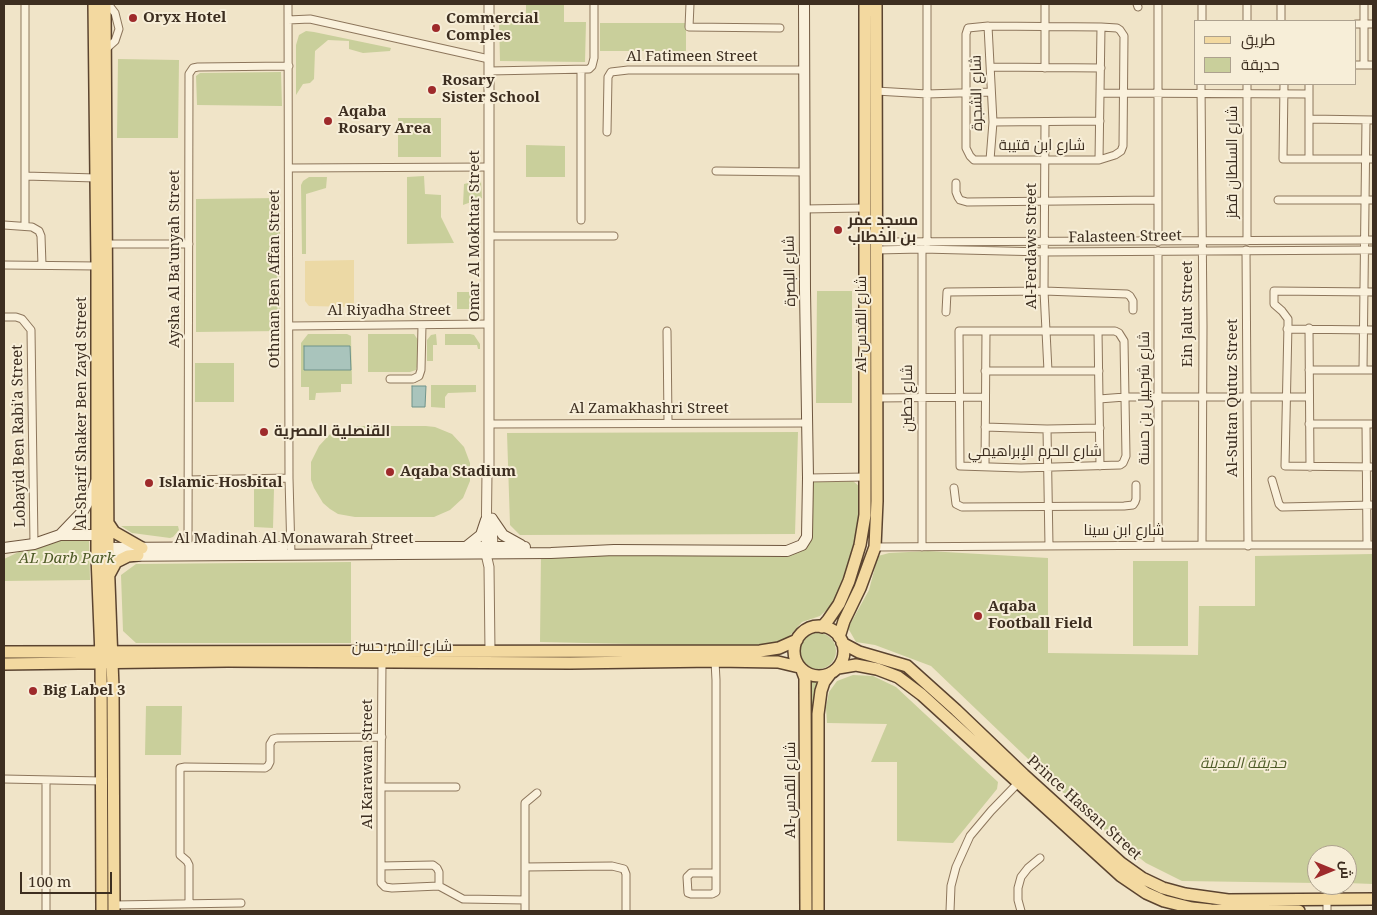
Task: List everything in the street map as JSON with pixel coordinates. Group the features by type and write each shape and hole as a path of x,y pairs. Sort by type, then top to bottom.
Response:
{"main road":[{"name":"Al-Sharif Shaker Ben Zayd Street","path":"94,4 107,244 97,479 97,535 109,575 105,630"},
{"name":"Al-Sharif Shaker Ben Zayd Street","path":"102,911 108,834 113,688 106,658 102,552 108,523 102,332 97,266 96,178 105,50 106,4"},
{"name":"شارع البصرة","path":"614,550 787,550 798,548 807,537 808,423 804,209 804,4"},
{"name":"Al-شارع القدس","path":"841,640 844,621 860,588 875,547 877,501 877,398 870,341 865,326 865,4"},
{"name":"Al-شارع القدس","path":"822,626 839,604 850,581 858,554 865,515 870,341 877,324 876,4"},
{"path":"864,156 865,160 869,162 876,159"},
{"path":"864,174 867,170 870,170 876,174"},
{"path":"865,326 867,329 872,329 877,324"},
{"path":"60,535 83,512 97,479"},
{"path":"466,547 481,535 489,519 502,535 525,547"},
{"path":"108,523 114,532 140,551"},
{"path":"4,548 34,544 60,535 97,535"},
{"name":"Al Madinah Al Monawarah Street","path":"140,551 188,547 291,551 466,547 489,550"},
{"path":"489,550 525,547 614,550"},
{"path":"489,550 574,553 614,550"},
{"name":"Al Madinah Al Monawarah Street","path":"102,552 489,550"},
{"path":"109,575 116,562 140,551"},
{"path":"816,626 822,626 828,628 841,640 843,658 834,671 815,676 801,668 794,654 797,640 804,631 816,626"},
{"path":"101,687 98,680 81,658 105,630 120,642 132,657 119,673 113,688"},
{"name":"شارع الأمير حسن","path":"316,656 382,662 564,657 760,650 779,648 797,640"},
{"name":"Prince Hassan Street","path":"841,640 860,652 906,666 956,710 1022,779 1121,876 1146,893 1190,909 1299,911"},
{"name":"شارع الأمير حسن","path":"5,651 81,658"},
{"name":"شارع الأمير حسن","path":"4,664 81,658 316,656 490,651 564,657 778,662 801,668"},
{"name":"Al-Sharif Shaker Ben Zayd Street","path":"106,658 101,687 102,781 114,908"},
{"name":"Prince Hassan Street","path":"834,671 856,665 877,669 898,677 922,695 1121,863 1142,878 1162,888 1185,894 1228,900 1373,899"},
{"name":"Al-شارع القدس","path":"801,668 805,688 812,868 818,911"},
{"name":"Al-شارع القدس","path":"806,911 812,868 818,702 824,682 834,671"}],"street":[{"path":"25,4 25,226"},
{"name":"Othman Ben Affan Street","path":"288,4 289,478 291,551"},
{"name":"Omar Al Mokhtar Street","path":"489,4 489,468 487,473 490,651"},
{"path":"489,71 589,69 593,63 594,4"},
{"path":"690,4 689,27 780,28"},
{"path":"927,4 927,243"},
{"path":"1045,4 1045,68"},
{"path":"1158,4 1158,242"},
{"path":"1202,4 1202,20"},
{"path":"1246,20 1247,4"},
{"path":"1280,4 1281,20"},
{"path":"1364,4 1360,65 1373,64"},
{"path":"288,20 310,19 489,59"},
{"path":"1357,24 1373,24"},
{"path":"988,26 1101,27 1099,160"},
{"name":"شارع ابن قتيبة","path":"988,26 968,28 966,34 967,152 974,160 1099,160 1118,153 1123,146 1124,36 1117,28 1101,27"},
{"name":"شارع الشجرة","path":"988,26 993,122 990,160"},
{"name":"Aysha Al Ba'unyah Street","path":"188,547 190,74 193,68 198,66 289,66"},
{"path":"991,67 1101,68"},
{"path":"581,70 581,220"},
{"name":"Al Fatimeen Street","path":"607,132 608,77 611,72 628,70 804,70"},
{"name":"Ein Jalut Street","path":"1201,85 1202,544"},
{"name":"شارع السلطان قطز","path":"1247,85 1247,241"},
{"path":"1284,85 1283,160 1369,159"},
{"path":"1309,85 1309,159"},
{"path":"876,91 927,94 991,92"},
{"path":"1101,93 1309,94"},
{"path":"1309,119 1370,120 1365,200 1363,370"},
{"path":"993,122 1100,121"},
{"name":"Al-Ferdaws Street","path":"1045,122 1044,291 1048,371"},
{"path":"289,168 489,167"},
{"path":"716,171 804,172"},
{"path":"25,176 96,178"},
{"path":"956,183 958,197 960,200 967,202 1158,200"},
{"path":"1278,200 1373,200"},
{"path":"804,209 864,208"},
{"path":"4,225 32,227 39,231 41,236 42,265"},
{"path":"489,236 614,236"},
{"name":"Falasteen Street","path":"876,246 927,243 1373,240"},
{"path":"107,244 188,244"},
{"name":"Falasteen Street","path":"876,246 1045,252 1373,250"},
{"name":"شارع حطين","path":"922,249 922,547"},
{"name":"Al-Sultan Qutuz Street","path":"1246,250 1248,546"},
{"name":"شارع شرحبيل بن حسنة","path":"1158,251 1158,545"},
{"path":"4,265 97,266"},
{"path":"946,312 947,292 1044,291 1127,294 1133,301 1133,310"},
{"path":"1370,467 1285,466 1288,319 1274,304 1274,291 1373,292"},
{"name":"Lobayid Ben Rabi'a Street","path":"4,317 22,319 30,330 34,544"},
{"name":"Al Riyadha Street","path":"289,326 489,324"},
{"path":"390,378 413,379 419,376 421,370 422,325"},
{"path":"1309,328 1310,467"},
{"path":"1287,329 1373,330"},
{"path":"667,331 668,422"},
{"name":"شارع الحرم الإبراهيمي","path":"986,331 959,331 960,466 1048,467 1120,465 1126,456 1125,397"},
{"path":"985,467 986,331 1115,331 1120,333 1124,341 1125,397"},
{"path":"1098,331 1100,466"},
{"path":"1309,370 1373,370"},
{"path":"986,371 1099,371"},
{"path":"877,398 985,397"},
{"path":"1099,398 1309,397"},
{"name":"Al Zamakhashri Street","path":"489,424 808,423"},
{"path":"1309,424 1370,424 1370,545"},
{"path":"985,427 1100,428"},
{"path":"1047,429 1049,546"},
{"path":"808,478 865,477"},
{"path":"188,480 289,478"},
{"path":"1272,480 1279,504 1282,507 1370,505"},
{"path":"954,488 956,504 962,507 1130,506 1133,505 1136,499 1136,485"},
{"name":"شارع ابن سينا","path":"875,547 1202,544 1248,546 1370,545"},
{"path":"716,661 716,873 716,892 712,894 688,893 687,877 691,873 716,873"},
{"name":"Al Karawan Street","path":"382,662 382,883 385,887 439,886"},
{"path":"189,904 189,865 180,855 180,768 265,768 270,762 270,744 273,739 278,738 382,737"},
{"path":"4,779 102,781"},
{"path":"950,911 951,886 956,867 970,836 1022,779"},
{"path":"46,780 46,911"},
{"path":"381,787 456,788"},
{"path":"525,911 525,803 537,793"},
{"path":"1021,911 1018,900 1018,888 1021,877 1040,858"},
{"path":"381,866 433,865 439,872 439,886 464,899 525,900"},
{"path":"526,867 612,866 624,869 626,874 626,911"},
{"path":"1327,899 1327,911"},
{"path":"114,908 241,903"}],"green space":[{"path":"526,4 564,4 564,22 586,22 585,62 500,61 499,20 526,20"},
{"path":"600,23 686,23 686,51 600,51"},
{"path":"306,31 391,48 390,51 363,53 349,49 349,41 328,40 315,51 314,79 310,83 303,84 296,95 296,45 299,35"},
{"path":"118,59 179,60 178,138 117,138"},
{"path":"281,72 282,106 197,105 196,76 200,73"},
{"path":"398,118 441,118 441,157 398,157"},
{"path":"526,145 565,146 565,177 526,177"},
{"path":"424,176 425,194 441,195 441,217 454,243 407,244 407,177"},
{"path":"309,177 327,177 326,188 306,194 306,254 302,254 301,185"},
{"path":"481,180 482,198 463,205 464,184"},
{"path":"280,198 280,331 196,332 196,199"},
{"path":"817,291 852,291 852,403 816,403"},
{"path":"457,292 472,292 473,299 478,300 471,309 457,309"},
{"path":"308,334 347,334 351,336 352,384 341,384 341,392 316,393 315,400 309,400 309,387 301,387 301,343"},
{"path":"368,334 414,334 418,340 416,370 410,372 368,372"},
{"path":"436,334 437,345 433,345 433,361 427,361 427,340 431,335"},
{"path":"445,334 474,335 480,344 480,349 478,349 477,345 445,345"},
{"path":"195,363 234,363 234,402 195,402"},
{"path":"431,385 476,385 476,392 448,393 445,397 445,408 431,407"},
{"name":"Aqaba Stadium","path":"357,426 426,426 435,427 452,434 464,447 470,463 470,481 463,498 450,510 434,517 355,517 338,514 330,509 323,503 314,488 311,480 311,462 319,446 331,433 339,429"},
{"path":"798,432 795,534 520,535 510,525 507,433"},
{"path":"853,481 860,487 860,510 857,539 843,583 833,604 820,616 802,622 785,641 769,647 540,642 541,553 797,550 809,538 813,482"},
{"path":"254,489 274,489 273,528 254,527"},
{"path":"121,526 178,526 179,530 170,538 132,533"},
{"name":"AL Darb Park","path":"75,536 89,541 90,580 4,581 4,559 23,550"},
{"name":"حديقة المدينة","path":"928,551 1048,558 1048,653 1198,655 1199,606 1255,606 1255,556 1373,554 1373,884 1357,883 1357,845 1307,845 1307,883 1182,881 1146,863 1094,822 931,666 875,645 856,642 848,628 869,590 878,556 889,553"},
{"path":"1133,561 1188,561 1188,646 1133,646"},
{"path":"351,562 351,643 136,643 123,631 121,575 136,564"},
{"path":"818,633 825,634 831,638 835,644 835,658 831,664 825,668 818,669 811,668 805,664 801,658 800,651 801,644 805,638 811,634"},
{"path":"853,675 873,676 896,687 998,782 997,789 953,843 897,841 897,762 871,762 887,724 827,723 826,707 829,692 837,681"},
{"path":"808,680 819,680 813,862 812,830 809,818"},
{"path":"146,706 182,706 181,755 145,755"}],"sand":[{"path":"354,260 354,307 309,306 305,301 305,261"}],"water":[{"path":"304,346 350,346 351,370 304,370"},
{"path":"412,386 426,386 425,407 412,407"}],"place":[{"name":"Oryx Hotel","path":"133,18"},
{"name":"Commercial Comples","path":"436,28"},
{"name":"Rosary Sister School","path":"432,90"},
{"name":"Aqaba Rosary Area","path":"328,121"},
{"name":"مسجد عمر بن الخطاب","path":"838,230"},
{"name":"القنصلية المصرية","path":"264,432"},
{"name":"Aqaba Stadium","path":"390,472"},
{"name":"Islamic Hosbital","path":"149,483"},
{"name":"Aqaba Football Field","path":"978,616"},
{"name":"Big Label 3","path":"33,691"}]}
